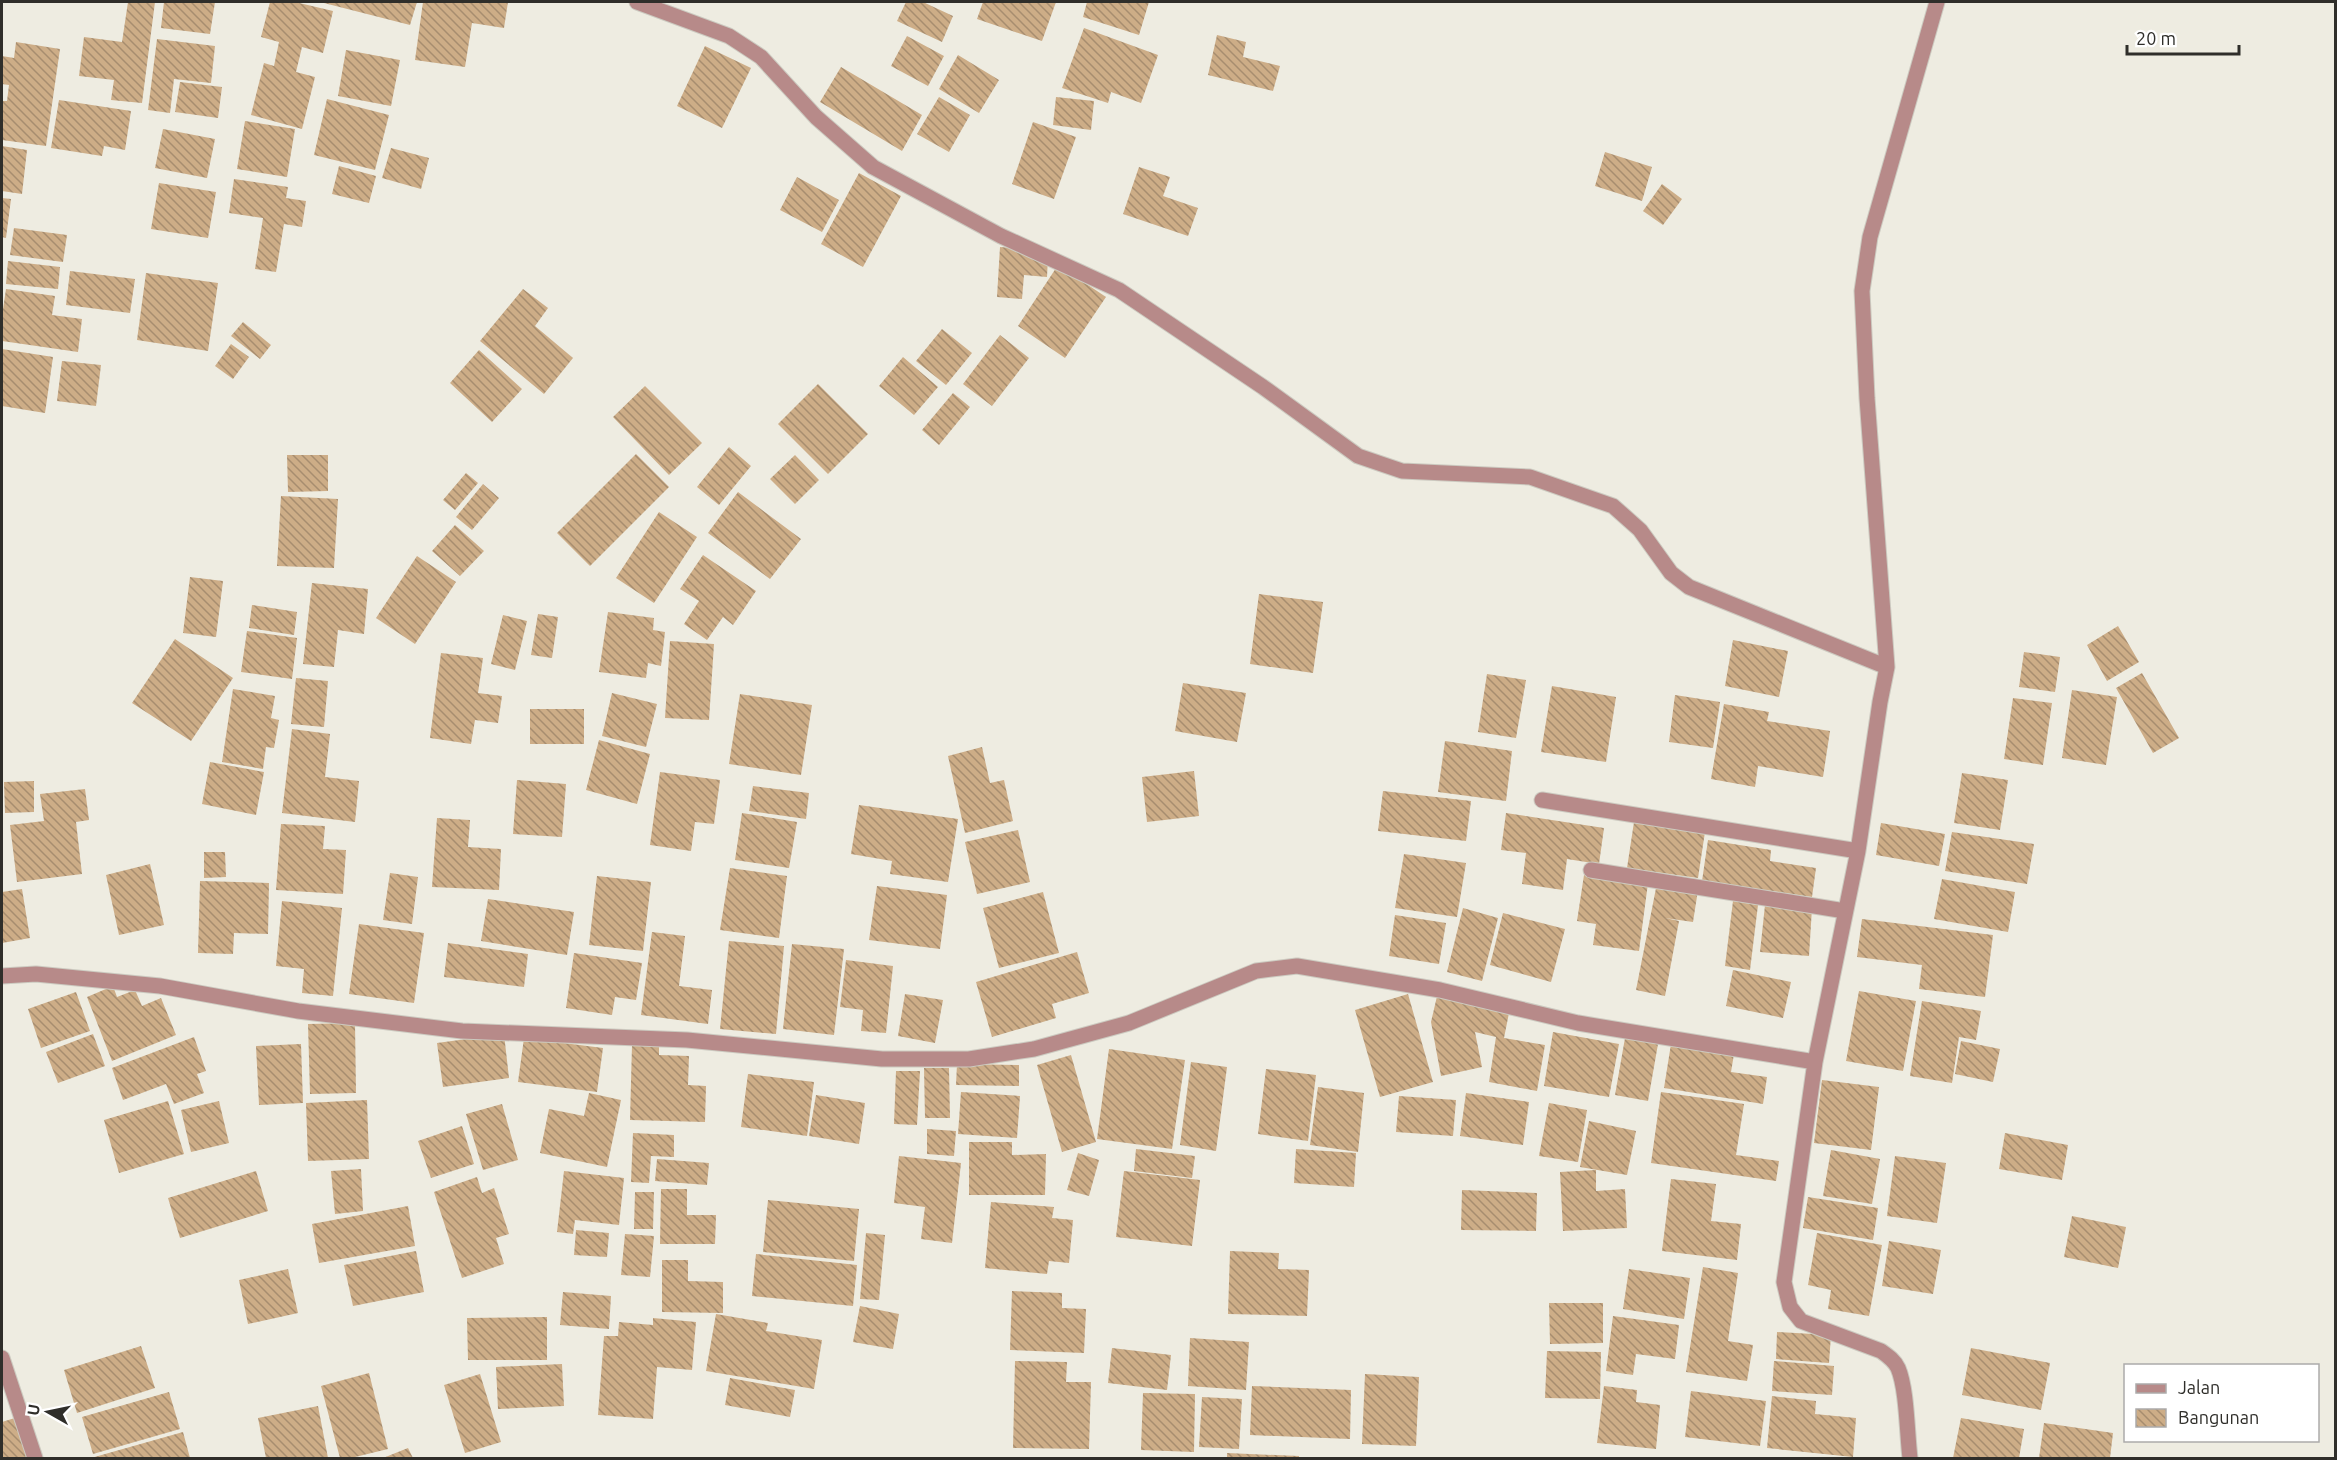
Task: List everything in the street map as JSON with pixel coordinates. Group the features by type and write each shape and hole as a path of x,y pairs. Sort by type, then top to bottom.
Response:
{"street":[{"path":"637,2 729,36 761,57 816,117 873,167 1001,236 1119,290 1263,387 1358,456 1402,471 1530,477 1613,506 1640,531 1671,573 1689,587 1887,667"},
{"path":"1910,1458 1902,1382 1898,1367 1892,1358 1801,1320 1790,1307 1784,1282 1815,1062 1858,851 1887,667 1867,398 1862,291 1870,237 1938,2"},
{"path":"1542,800 1858,851"},
{"path":"1591,870 1845,911"},
{"path":"2,976 36,974 160,986 298,1011 462,1031 687,1040 882,1059 969,1059 1035,1049 1129,1023 1256,971 1297,966 1440,990 1578,1023 1815,1062"},
{"path":"2,1358 35,1458"}],"building":[{"path":"128,2 155,2 142,103 111,100 114,80 79,76 84,37 122,42"},
{"path":"164,2 215,2 210,34 161,28"},
{"path":"270,2 295,2 333,11 323,53 302,47 296,72 315,77 302,129 251,115 264,63 274,66 279,42 261,37"},
{"path":"320,2 417,2 410,25"},
{"path":"423,2 508,2 504,28 472,23 465,67 415,60"},
{"path":"906,2 923,2 953,16 942,42 897,21"},
{"path":"983,2 1056,2 1042,41 977,19"},
{"path":"1087,2 1149,2 1139,35 1083,17"},
{"path":"1084,28 1158,55 1141,103 1111,92 1108,103 1062,88"},
{"path":"1217,35 1246,42 1243,57 1280,66 1273,91 1208,75"},
{"path":"907,36 944,56 928,86 891,66"},
{"path":"157,39 215,46 211,83 174,79 170,113 148,110"},
{"path":"16,42 60,49 46,146 2,140 2,101 7,101 9,85 2,84 2,56 14,58"},
{"path":"705,46 751,68 722,128 677,106"},
{"path":"346,50 400,60 391,106 338,96"},
{"path":"958,55 999,80 979,113 939,89"},
{"path":"841,67 922,115 902,151 820,102"},
{"path":"180,82 222,87 218,118 175,112"},
{"path":"939,97 970,115 949,152 917,134"},
{"path":"1056,97 1094,101 1091,130 1053,125"},
{"path":"327,99 389,115 375,170 314,155"},
{"path":"59,100 131,111 125,150 104,146 102,156 51,148"},
{"path":"245,121 295,129 287,177 237,169"},
{"path":"1033,122 1076,137 1054,199 1012,184"},
{"path":"163,129 215,139 207,178 155,168"},
{"path":"2,146 27,150 22,194 2,191"},
{"path":"391,148 429,158 421,189 382,178"},
{"path":"1605,152 1652,167 1642,201 1595,186"},
{"path":"339,166 376,176 369,203 332,194"},
{"path":"1139,167 1170,177 1163,196 1198,208 1188,236 1123,214"},
{"path":"859,173 901,196 863,267 821,244"},
{"path":"797,177 839,200 822,232 780,210"},
{"path":"234,179 288,187 286,198 306,201 302,227 284,224 276,272 255,269 263,218 229,213"},
{"path":"159,183 216,192 208,238 151,229"},
{"path":"1662,184 1682,199 1663,225 1643,211"},
{"path":"2,198 11,199 6,238 2,237"},
{"path":"14,228 67,235 63,262 10,255"},
{"path":"1000,247 1025,249 1025,256 1048,257 1047,277 1024,275 1022,299 997,297"},
{"path":"8,261 60,267 58,289 6,284"},
{"path":"1058,265 1106,297 1065,358 1018,326"},
{"path":"70,271 135,279 130,313 66,305"},
{"path":"146,273 218,283 208,351 137,340"},
{"path":"6,289 55,296 52,315 82,319 78,352 2,341 2,316"},
{"path":"523,289 548,308 535,326 573,358 544,394 480,341"},
{"path":"243,322 271,345 260,359 231,336"},
{"path":"942,329 972,353 946,385 916,361"},
{"path":"1000,335 1029,358 992,406 963,384"},
{"path":"231,344 249,357 233,379 215,366"},
{"path":"2,349 53,357 45,413 2,406"},
{"path":"479,350 522,389 492,422 450,383"},
{"path":"903,357 938,387 914,415 879,386"},
{"path":"62,361 101,365 96,406 57,401"},
{"path":"818,384 868,434 828,474 778,424"},
{"path":"645,386 702,443 669,475 613,417"},
{"path":"953,393 970,407 939,445 922,430"},
{"path":"729,447 751,466 719,505 697,487"},
{"path":"636,454 669,487 590,566 557,533"},
{"path":"287,455 328,455 328,491 288,492"},
{"path":"795,455 819,480 795,504 770,479"},
{"path":"466,473 478,483 455,510 443,500"},
{"path":"483,484 499,498 472,530 456,517"},
{"path":"738,492 801,539 770,579 708,533"},
{"path":"281,496 338,499 334,568 277,566"},
{"path":"659,512 697,537 654,603 616,578"},
{"path":"455,525 484,551 460,576 432,551"},
{"path":"703,555 756,591 733,625 723,617 707,640 684,624 699,601 680,589"},
{"path":"417,556 456,582 415,644 376,618"},
{"path":"190,577 223,581 216,637 183,633"},
{"path":"312,583 368,589 364,634 338,630 334,667 303,664"},
{"path":"1259,594 1323,602 1313,673 1250,664"},
{"path":"252,605 297,612 294,635 249,628"},
{"path":"608,612 654,618 653,630 665,632 661,666 648,663 646,678 599,672"},
{"path":"538,614 558,617 552,658 531,655"},
{"path":"503,615 527,621 515,670 491,664"},
{"path":"2118,626 2139,662 2107,681 2087,645"},
{"path":"247,631 297,638 292,679 241,672"},
{"path":"175,639 233,678 191,741 132,703"},
{"path":"1733,640 1788,651 1779,697 1725,686"},
{"path":"670,641 714,644 709,720 665,718"},
{"path":"2024,652 2060,657 2055,692 2019,687"},
{"path":"441,653 483,658 478,693 502,696 498,723 475,720 471,744 430,738"},
{"path":"2142,673 2179,738 2153,753 2116,688"},
{"path":"1487,674 1526,680 1516,738 1478,732"},
{"path":"296,678 328,681 324,727 291,724"},
{"path":"1183,683 1246,693 1237,742 1175,731"},
{"path":"1552,686 1616,697 1606,762 1541,752"},
{"path":"233,689 275,696 271,718 279,720 274,748 266,747 263,769 222,762"},
{"path":"2072,690 2117,697 2106,765 2062,758"},
{"path":"612,693 657,704 646,747 602,736"},
{"path":"740,694 812,705 801,775 729,764"},
{"path":"1675,695 1720,702 1713,748 1669,742"},
{"path":"2013,698 2052,703 2043,765 2004,759"},
{"path":"1724,704 1769,712 1767,721 1830,731 1823,777 1758,766 1755,787 1711,779"},
{"path":"530,709 584,709 584,744 530,744"},
{"path":"292,729 330,734 325,777 359,781 355,822 282,813"},
{"path":"599,740 650,754 637,804 586,790"},
{"path":"1445,741 1512,751 1506,801 1438,792"},
{"path":"982,747 990,783 1004,780 1013,821 965,833 948,756"},
{"path":"210,762 264,772 256,815 202,804"},
{"path":"1194,771 1199,816 1147,822 1142,777"},
{"path":"660,772 720,780 714,824 695,822 691,851 650,845"},
{"path":"1962,773 2008,780 2000,830 1954,823"},
{"path":"517,780 566,784 562,837 513,834"},
{"path":"34,781 34,812 5,813 4,782"},
{"path":"753,786 809,793 806,819 749,811"},
{"path":"85,789 89,820 76,822 82,874 17,882 10,825 44,821 40,794"},
{"path":"1383,791 1471,801 1466,841 1378,831"},
{"path":"859,805 958,819 948,882 890,874 892,861 851,854"},
{"path":"742,813 797,822 789,868 735,860"},
{"path":"1506,813 1604,828 1599,864 1567,859 1563,890 1522,884 1526,853 1501,850"},
{"path":"437,818 470,820 468,847 501,849 499,890 432,887"},
{"path":"1634,822 1705,832 1698,878 1627,868"},
{"path":"1881,823 1945,834 1939,866 1876,855"},
{"path":"281,824 325,826 323,849 346,850 343,894 276,890"},
{"path":"1018,830 1030,882 977,894 965,842"},
{"path":"1952,832 2034,844 2027,884 1945,871"},
{"path":"1708,840 1771,850 1770,861 1816,868 1812,897 1702,881"},
{"path":"204,852 225,852 226,877 204,878"},
{"path":"1404,854 1466,863 1457,917 1395,908"},
{"path":"150,864 164,925 119,935 106,875"},
{"path":"730,868 787,876 779,938 720,930"},
{"path":"390,873 418,877 412,924 383,920"},
{"path":"1584,875 1648,883 1639,951 1593,945 1596,924 1577,921"},
{"path":"597,876 651,882 643,951 589,945"},
{"path":"1942,879 2015,892 2008,932 1934,919"},
{"path":"200,881 269,883 268,934 234,933 233,954 198,953"},
{"path":"1657,883 1698,890 1693,922 1665,918 1679,921 1665,996 1636,990"},
{"path":"877,886 947,895 940,949 869,940"},
{"path":"22,889 30,938 2,943 2,892"},
{"path":"1043,892 1059,953 999,968 983,908"},
{"path":"488,899 574,912 567,955 481,941"},
{"path":"282,901 342,908 333,996 302,993 304,969 276,966"},
{"path":"1733,901 1758,905 1750,970 1725,966"},
{"path":"1765,905 1812,908 1809,956 1760,952"},
{"path":"1463,908 1498,918 1482,981 1447,972"},
{"path":"1503,913 1565,929 1551,982 1490,965"},
{"path":"1395,915 1446,923 1439,964 1389,956"},
{"path":"1862,919 1993,935 1985,997 1919,989 1922,965 1857,957"},
{"path":"359,924 424,933 414,1003 349,994"},
{"path":"652,932 685,936 679,986 712,990 708,1024 641,1015"},
{"path":"729,941 784,946 776,1034 720,1029"},
{"path":"448,943 528,954 524,987 444,977"},
{"path":"792,944 844,949 834,1035 783,1029"},
{"path":"1077,952 1089,993 1052,1004 1056,1018 992,1037 976,982"},
{"path":"574,953 642,963 636,1000 615,997 612,1015 566,1008"},
{"path":"846,960 893,966 886,1033 861,1031 863,1010 840,1007"},
{"path":"1733,970 1791,982 1783,1018 1726,1006"},
{"path":"113,986 117,997 135,990 142,1006 161,998 176,1035 112,1061 87,997"},
{"path":"1859,991 1916,1001 1903,1071 1846,1061"},
{"path":"76,992 90,1031 41,1048 28,1009"},
{"path":"1438,992 1510,1008 1504,1038 1545,1045 1537,1091 1489,1082 1496,1037 1475,1032 1482,1067 1441,1076 1431,1022"},
{"path":"905,994 943,1000 935,1043 898,1036"},
{"path":"1408,994 1433,1082 1380,1097 1355,1010"},
{"path":"1922,1001 1981,1011 1976,1040 1959,1037 1952,1083 1910,1076"},
{"path":"355,1023 356,1093 310,1094 308,1024"},
{"path":"1553,1032 1619,1044 1609,1097 1544,1086"},
{"path":"93,1034 105,1066 58,1083 46,1052"},
{"path":"504,1034 509,1078 443,1087 437,1043"},
{"path":"194,1037 206,1071 197,1074 204,1093 174,1104 166,1084 123,1100 112,1068"},
{"path":"524,1038 603,1048 597,1092 518,1082"},
{"path":"1625,1038 1658,1044 1648,1101 1615,1095"},
{"path":"1961,1041 2000,1049 1993,1082 1955,1074"},
{"path":"301,1044 303,1103 259,1105 256,1046"},
{"path":"1671,1044 1734,1054 1731,1072 1767,1077 1763,1104 1664,1088"},
{"path":"632,1045 659,1045 659,1055 689,1056 688,1085 706,1086 705,1122 630,1120"},
{"path":"1109,1049 1185,1060 1172,1149 1097,1139"},
{"path":"1071,1055 1096,1142 1062,1152 1037,1065"},
{"path":"1191,1062 1227,1067 1216,1151 1180,1145"},
{"path":"957,1064 1019,1065 1019,1086 956,1085"},
{"path":"924,1068 949,1068 950,1118 925,1118"},
{"path":"1266,1069 1316,1075 1308,1141 1258,1134"},
{"path":"896,1071 920,1071 917,1125 894,1124"},
{"path":"748,1074 814,1082 807,1136 741,1127"},
{"path":"1822,1080 1879,1087 1871,1150 1814,1143"},
{"path":"1318,1087 1364,1093 1358,1152 1310,1145"},
{"path":"961,1092 1020,1096 1017,1138 958,1134"},
{"path":"1661,1092 1744,1104 1736,1155 1779,1161 1776,1181 1651,1163"},
{"path":"589,1093 621,1100 607,1167 540,1153 549,1109 584,1116"},
{"path":"1466,1093 1529,1102 1523,1145 1460,1136"},
{"path":"816,1095 865,1103 859,1144 809,1136"},
{"path":"1399,1096 1456,1100 1453,1136 1396,1132"},
{"path":"367,1100 369,1159 308,1161 306,1103"},
{"path":"168,1101 184,1154 119,1173 104,1120"},
{"path":"219,1101 229,1143 191,1152 181,1110"},
{"path":"1549,1103 1587,1110 1578,1162 1539,1156"},
{"path":"502,1104 518,1160 483,1170 466,1114"},
{"path":"1589,1121 1636,1131 1627,1175 1580,1167"},
{"path":"462,1126 474,1164 431,1178 418,1141"},
{"path":"927,1129 956,1131 954,1156 927,1154"},
{"path":"633,1133 674,1135 674,1157 651,1156 649,1183 631,1182"},
{"path":"2005,1133 2068,1145 2062,1180 1999,1169"},
{"path":"969,1142 1012,1142 1012,1155 1046,1154 1045,1195 969,1195"},
{"path":"1136,1149 1195,1156 1192,1178 1134,1171"},
{"path":"1296,1149 1356,1153 1354,1187 1294,1183"},
{"path":"1831,1150 1880,1159 1872,1204 1823,1196"},
{"path":"1078,1153 1099,1160 1089,1196 1067,1190"},
{"path":"899,1156 961,1163 952,1243 921,1239 925,1207 894,1203"},
{"path":"1895,1156 1946,1163 1937,1223 1887,1216"},
{"path":"657,1159 709,1163 707,1185 655,1181"},
{"path":"361,1169 363,1211 335,1214 331,1171"},
{"path":"1596,1170 1596,1191 1625,1189 1627,1228 1563,1231 1560,1172"},
{"path":"256,1171 268,1211 180,1238 168,1198"},
{"path":"564,1171 624,1178 619,1225 575,1220 573,1234 557,1232"},
{"path":"1124,1171 1200,1180 1192,1246 1116,1237"},
{"path":"477,1177 482,1193 494,1188 509,1234 496,1238 504,1264 462,1278 434,1192"},
{"path":"1671,1179 1716,1184 1711,1221 1741,1224 1737,1260 1662,1251"},
{"path":"661,1189 687,1189 687,1215 716,1215 715,1244 660,1244"},
{"path":"1462,1190 1537,1193 1536,1231 1461,1230"},
{"path":"635,1192 654,1192 653,1229 634,1229"},
{"path":"1808,1197 1878,1208 1873,1240 1803,1228"},
{"path":"768,1200 859,1209 854,1261 763,1252"},
{"path":"991,1202 1054,1207 1052,1218 1073,1220 1069,1263 1049,1261 1047,1274 985,1268"},
{"path":"408,1206 415,1246 319,1263 312,1224"},
{"path":"2072,1216 2126,1227 2118,1268 2064,1257"},
{"path":"576,1230 609,1233 607,1257 574,1255"},
{"path":"866,1233 885,1235 879,1300 860,1299"},
{"path":"1817,1233 1882,1245 1869,1316 1828,1309 1831,1290 1808,1285"},
{"path":"625,1234 654,1236 650,1277 621,1275"},
{"path":"1889,1241 1941,1250 1933,1294 1882,1286"},
{"path":"416,1251 424,1292 353,1306 344,1265"},
{"path":"1230,1251 1279,1253 1278,1269 1309,1270 1307,1316 1228,1314"},
{"path":"756,1254 857,1265 853,1306 752,1296"},
{"path":"662,1260 688,1260 688,1281 723,1282 723,1313 662,1312"},
{"path":"1703,1267 1738,1273 1728,1341 1753,1345 1747,1381 1686,1372"},
{"path":"288,1269 298,1313 248,1324 239,1280"},
{"path":"1629,1269 1690,1278 1684,1319 1623,1309"},
{"path":"1012,1291 1062,1293 1062,1308 1086,1309 1084,1353 1010,1350"},
{"path":"563,1292 611,1296 609,1329 560,1325"},
{"path":"1549,1303 1603,1303 1603,1343 1550,1344"},
{"path":"860,1306 899,1314 893,1349 853,1342"},
{"path":"716,1314 768,1323 766,1331 822,1340 814,1389 706,1371"},
{"path":"1613,1316 1679,1325 1675,1359 1636,1354 1633,1375 1606,1371"},
{"path":"547,1317 547,1360 468,1360 467,1318"},
{"path":"653,1318 696,1322 692,1370 657,1367 653,1419 598,1415 604,1336 618,1336 619,1322 653,1325"},
{"path":"1777,1332 1831,1335 1829,1363 1776,1359"},
{"path":"1190,1338 1249,1342 1246,1390 1188,1386"},
{"path":"141,1346 155,1388 77,1413 64,1370"},
{"path":"1112,1348 1171,1355 1167,1390 1108,1383"},
{"path":"1971,1348 2050,1363 2041,1410 1962,1395"},
{"path":"1547,1351 1601,1352 1600,1399 1545,1398"},
{"path":"1015,1361 1067,1362 1066,1382 1091,1382 1089,1449 1013,1448"},
{"path":"1774,1361 1834,1366 1832,1395 1772,1391"},
{"path":"562,1364 564,1406 498,1409 496,1367"},
{"path":"369,1373 388,1449 351,1458 340,1458 321,1386"},
{"path":"480,1374 501,1442 465,1453 444,1385"},
{"path":"1365,1374 1419,1377 1416,1446 1362,1444"},
{"path":"730,1378 795,1390 790,1417 725,1405"},
{"path":"1252,1386 1351,1390 1350,1439 1250,1435"},
{"path":"1604,1386 1637,1390 1636,1402 1660,1405 1656,1449 1597,1443"},
{"path":"1691,1391 1766,1401 1760,1446 1685,1437"},
{"path":"169,1392 180,1429 93,1454 82,1417"},
{"path":"1143,1393 1195,1394 1194,1452 1141,1450"},
{"path":"1772,1396 1816,1401 1815,1414 1856,1418 1853,1457 1767,1448"},
{"path":"1202,1397 1242,1399 1239,1449 1199,1447"},
{"path":"318,1406 328,1458 266,1458 258,1418"},
{"path":"18,1417 29,1456 2,1458 2,1422"},
{"path":"1961,1418 2024,1429 2019,1458 1953,1458"},
{"path":"2044,1423 2113,1433 2110,1458 2039,1458"},
{"path":"183,1432 190,1458 91,1458"},
{"path":"408,1448 413,1458 383,1458"},
{"path":"1227,1453 1299,1456 1299,1458 1227,1458"}]}
